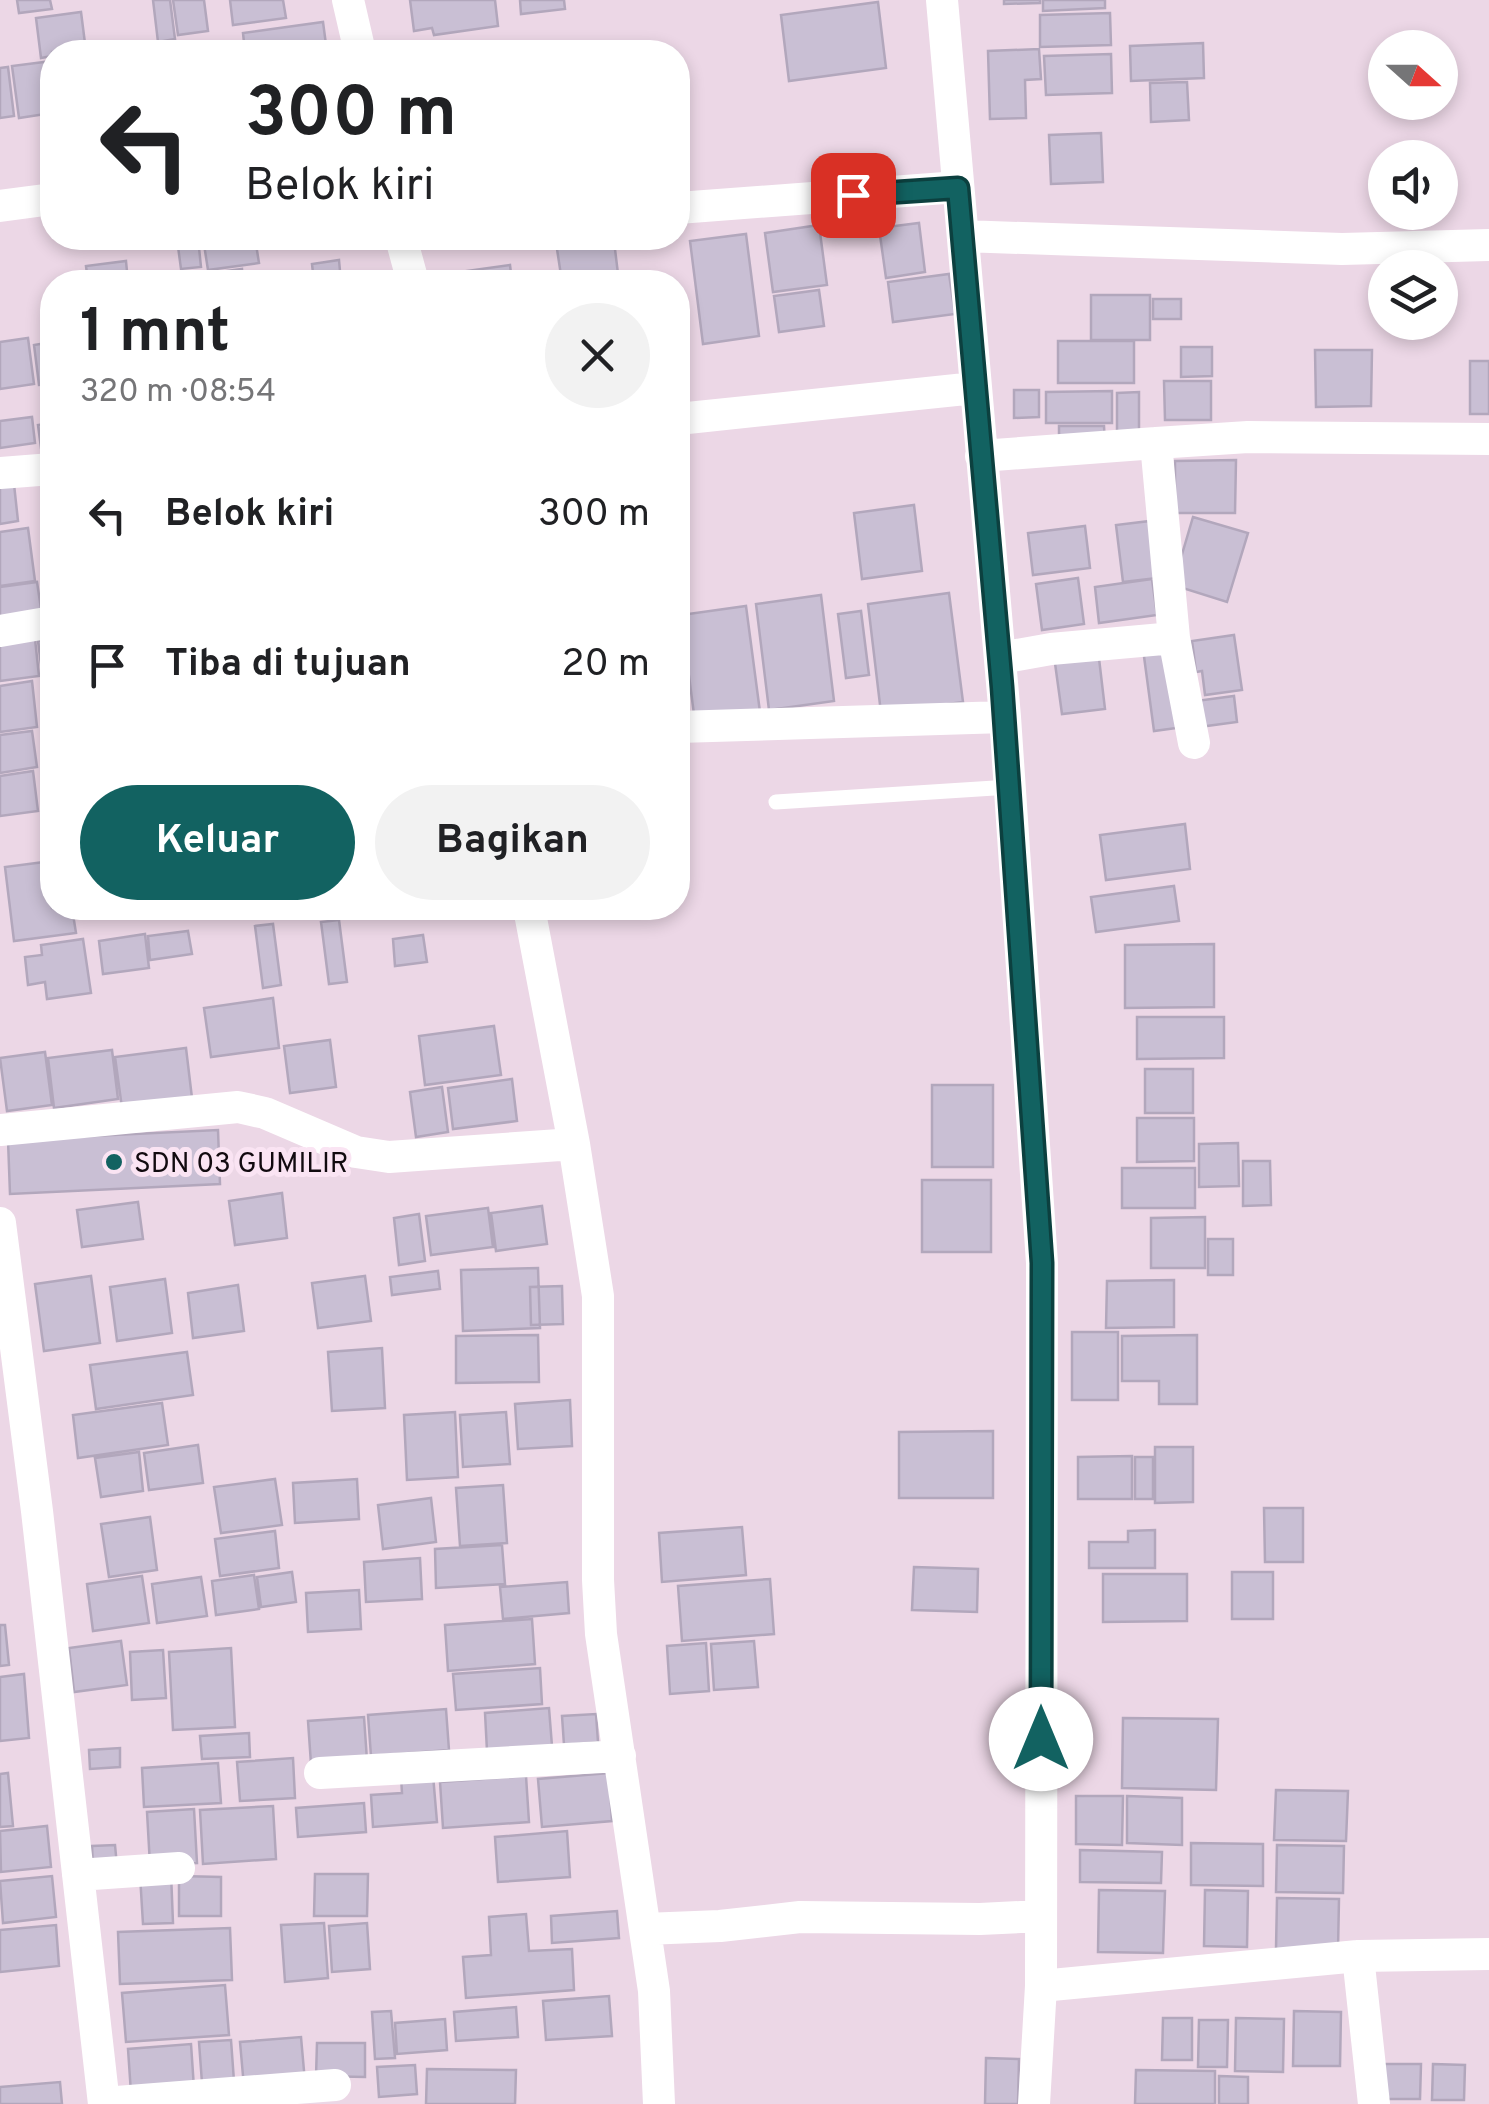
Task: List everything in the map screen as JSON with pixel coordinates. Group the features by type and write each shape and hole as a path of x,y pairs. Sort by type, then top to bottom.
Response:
{"street":[{"path":"348,0 357,40"},
{"path":"942,0 1000,658 1042,1263 1042,1986 1034,2104"},
{"path":"690,207 958,188"},
{"path":"0,206 40,201"},
{"path":"963,236 1342,249 1489,245"},
{"path":"690,418 975,388"},
{"path":"981,456 1248,437 1489,439"},
{"path":"1156,443 1174,638 1194,743"},
{"path":"0,473 40,470"},
{"path":"0,631 40,624"},
{"path":"1000,658 1051,649 1174,638"},
{"path":"690,727 1004,717"},
{"path":"531,920 574,1144 600,1324 601,1634 620,1756 658,1928 654,1991 658,2104"},
{"path":"0,1130 238,1107 266,1113 356,1152 390,1157 574,1144"},
{"path":"0,1223 104,2103 335,2085"},
{"path":"320,1772 620,1756"},
{"path":"78,1875 179,1868"},
{"path":"658,1928 800,1917 1041,1916"},
{"path":"1042,1986 1358,1956 1489,1954"},
{"path":"1358,1956 1374,2104"}],"lane":[{"path":"776,802 1010,787"}],"building":[{"path":"17,0 50,0 52,9 19,13"},
{"path":"153,0 170,0 175,39 158,40"},
{"path":"173,0 204,0 208,31 178,35"},
{"path":"230,0 283,0 286,18 233,25"},
{"path":"410,0 495,0 498,26 434,35 432,28 414,31"},
{"path":"520,0 564,0 565,9 521,14"},
{"path":"1004,0 1040,0 1040,3 1004,4"},
{"path":"1043,0 1105,0 1105,8 1043,11"},
{"path":"878,2 886,68 789,81 781,15"},
{"path":"81,12 85,40 40,40 40,50 36,18"},
{"path":"1110,13 1111,45 1040,47 1040,15"},
{"path":"323,22 325,40 244,40 243,33"},
{"path":"1203,43 1204,78 1131,81 1130,46"},
{"path":"1039,49 1041,79 1025,80 1026,118 990,119 988,51"},
{"path":"1111,54 1112,93 1046,95 1044,56"},
{"path":"40,62 40,115 19,118 12,66"},
{"path":"8,67 14,116 0,118 0,68"},
{"path":"1187,82 1189,120 1151,122 1150,83"},
{"path":"1101,133 1103,182 1051,184 1049,135"},
{"path":"919,223 925,272 886,278 879,228"},
{"path":"819,225 827,285 773,292 765,233"},
{"path":"746,234 759,336 703,344 690,241"},
{"path":"178,250 199,250 201,267 181,269"},
{"path":"205,250 257,250 259,263 208,270"},
{"path":"557,250 615,250 618,270 560,270"},
{"path":"339,260 340,270 313,270 312,264"},
{"path":"126,261 127,270 86,270 86,266"},
{"path":"510,265 511,270 474,270"},
{"path":"949,274 955,314 893,322 888,282"},
{"path":"819,290 824,326 779,332 774,296"},
{"path":"1091,295 1150,295 1150,340 1091,340"},
{"path":"1153,299 1181,299 1181,319 1153,319"},
{"path":"28,338 34,384 0,389 0,342"},
{"path":"1058,341 1134,341 1134,383 1058,383"},
{"path":"40,344 40,385 39,385 34,345"},
{"path":"1181,347 1212,347 1212,376 1181,377"},
{"path":"1315,350 1372,350 1371,406 1316,407"},
{"path":"1470,361 1489,361 1489,414 1470,414"},
{"path":"1164,381 1211,381 1211,420 1165,420"},
{"path":"1014,390 1039,390 1039,417 1014,418"},
{"path":"1112,391 1112,423 1046,423 1046,392"},
{"path":"1139,392 1139,443 1117,443 1117,393"},
{"path":"32,417 35,443 0,448 0,421"},
{"path":"1059,426 1104,426 1105,445 1059,445"},
{"path":"1236,460 1235,513 1175,513 1175,461"},
{"path":"13,475 18,521 0,524 0,476"},
{"path":"914,505 922,571 862,579 854,513"},
{"path":"1193,517 1248,533 1227,602 1173,585"},
{"path":"1150,521 1157,578 1123,582 1116,525"},
{"path":"1085,526 1090,568 1033,575 1028,533"},
{"path":"28,528 35,581 0,586 0,532"},
{"path":"1078,578 1084,624 1042,630 1036,584"},
{"path":"1152,579 1157,615 1099,623 1095,587"},
{"path":"37,582 40,622 0,628 0,587"},
{"path":"949,593 963,702 881,713 868,604"},
{"path":"821,595 834,701 769,710 756,604"},
{"path":"746,606 760,712 695,722 690,684 690,614"},
{"path":"861,611 869,675 846,678 838,614"},
{"path":"1234,635 1242,690 1205,695 1202,671 1196,672 1192,641"},
{"path":"35,639 39,676 0,681 0,644"},
{"path":"1174,645 1184,727 1154,731 1143,649"},
{"path":"1098,650 1105,709 1062,714 1054,656"},
{"path":"32,681 37,727 0,732 0,686"},
{"path":"1234,696 1237,722 1199,727 1196,701"},
{"path":"32,731 37,767 0,773 0,735"},
{"path":"33,771 38,811 0,816 0,776"},
{"path":"1185,824 1190,869 1106,880 1100,835"},
{"path":"40,863 40,920 74,920 76,933 14,941 5,867"},
{"path":"1174,886 1179,921 1096,932 1091,897"},
{"path":"339,920 347,982 329,984 321,922"},
{"path":"273,924 281,985 263,988 255,926"},
{"path":"188,931 192,954 150,960 148,936"},
{"path":"145,934 149,968 103,974 99,941"},
{"path":"423,935 427,962 395,966 393,939"},
{"path":"83,939 91,993 47,999 45,982 28,985 25,957 42,955 41,945"},
{"path":"1214,944 1214,1007 1125,1008 1125,945"},
{"path":"273,998 279,1048 211,1057 204,1008"},
{"path":"1137,1017 1224,1017 1224,1058 1137,1059"},
{"path":"494,1026 501,1075 425,1085 419,1036"},
{"path":"330,1040 336,1087 290,1093 284,1046"},
{"path":"186,1048 192,1098 122,1108 115,1057"},
{"path":"112,1050 118,1099 54,1108 48,1058"},
{"path":"45,1052 52,1105 7,1111 0,1058"},
{"path":"1145,1069 1193,1069 1193,1113 1145,1113"},
{"path":"512,1079 517,1121 453,1129 448,1088"},
{"path":"932,1085 993,1085 993,1167 932,1167"},
{"path":"442,1087 448,1132 416,1137 410,1092"},
{"path":"1137,1118 1194,1118 1194,1161 1137,1162"},
{"name":"SDN 03 GUMILIR","path":"218,1130 220,1184 10,1194 8,1140"},
{"path":"1238,1143 1239,1186 1199,1187 1199,1144"},
{"path":"1243,1161 1270,1161 1271,1205 1243,1206"},
{"path":"1122,1168 1195,1168 1195,1208 1122,1208"},
{"path":"922,1180 991,1180 991,1252 922,1252"},
{"path":"282,1193 287,1238 235,1245 229,1201"},
{"path":"138,1202 143,1239 82,1247 77,1210"},
{"path":"542,1206 547,1244 496,1251 491,1213"},
{"path":"488,1208 493,1247 431,1255 426,1216"},
{"path":"419,1214 425,1261 399,1265 394,1218"},
{"path":"1205,1217 1205,1268 1151,1268 1151,1218"},
{"path":"1208,1239 1233,1239 1233,1275 1208,1275"},
{"path":"538,1268 540,1328 463,1331 461,1270"},
{"path":"438,1271 440,1289 392,1295 390,1277"},
{"path":"91,1276 100,1343 44,1351 35,1284"},
{"path":"365,1276 371,1321 318,1328 312,1283"},
{"path":"165,1279 172,1333 117,1341 110,1287"},
{"path":"1174,1280 1174,1327 1106,1328 1107,1281"},
{"path":"238,1285 244,1331 193,1338 188,1293"},
{"path":"562,1286 563,1324 531,1325 530,1287"},
{"path":"1072,1332 1118,1332 1118,1400 1072,1400"},
{"path":"538,1335 539,1382 456,1383 456,1336"},
{"path":"1197,1335 1197,1404 1159,1404 1159,1381 1122,1381 1122,1336"},
{"path":"382,1348 385,1408 332,1411 328,1352"},
{"path":"187,1352 193,1395 96,1409 90,1365"},
{"path":"570,1400 572,1446 518,1449 515,1404"},
{"path":"162,1403 168,1445 78,1458 73,1415"},
{"path":"455,1412 458,1477 407,1480 404,1415"},
{"path":"506,1412 510,1464 463,1467 460,1415"},
{"path":"993,1431 993,1498 899,1498 899,1432"},
{"path":"198,1445 203,1483 149,1490 144,1453"},
{"path":"1155,1447 1193,1447 1193,1502 1155,1503"},
{"path":"139,1452 143,1491 101,1497 95,1458"},
{"path":"1132,1456 1132,1499 1078,1499 1078,1457"},
{"path":"1135,1457 1153,1457 1153,1499 1135,1499"},
{"path":"275,1479 282,1525 221,1533 214,1487"},
{"path":"357,1479 359,1519 295,1523 293,1483"},
{"path":"503,1485 507,1543 460,1546 456,1488"},
{"path":"431,1498 436,1542 383,1549 378,1505"},
{"path":"1264,1508 1303,1508 1303,1562 1265,1562"},
{"path":"150,1517 157,1570 109,1577 101,1524"},
{"path":"742,1527 746,1575 662,1582 659,1533"},
{"path":"1155,1530 1155,1568 1089,1568 1089,1542 1128,1542 1128,1531"},
{"path":"275,1531 279,1568 220,1576 215,1539"},
{"path":"502,1545 505,1584 436,1588 435,1549"},
{"path":"420,1558 422,1599 366,1602 364,1562"},
{"path":"914,1567 978,1569 977,1612 912,1610"},
{"path":"292,1572 296,1602 261,1607 257,1577"},
{"path":"1232,1572 1273,1572 1273,1619 1232,1619"},
{"path":"1103,1574 1187,1574 1187,1621 1103,1622"},
{"path":"254,1575 259,1609 216,1615 212,1581"},
{"path":"142,1576 149,1623 93,1631 87,1584"},
{"path":"201,1577 207,1616 157,1623 152,1584"},
{"path":"770,1579 774,1634 682,1641 678,1586"},
{"path":"567,1582 569,1613 503,1619 500,1587"},
{"path":"359,1590 361,1629 308,1632 306,1593"},
{"path":"532,1619 535,1664 448,1671 445,1625"},
{"path":"0,1625 5,1625 9,1665 0,1666"},
{"path":"121,1641 127,1685 74,1692 69,1648"},
{"path":"754,1641 758,1687 714,1690 711,1644"},
{"path":"706,1643 709,1691 670,1694 667,1646"},
{"path":"231,1648 235,1727 173,1730 169,1652"},
{"path":"163,1650 166,1698 132,1700 130,1652"},
{"path":"540,1668 542,1704 456,1710 453,1674"},
{"path":"24,1674 29,1738 0,1741 0,1677"},
{"path":"549,1708 552,1746 487,1751 485,1713"},
{"path":"446,1709 449,1750 371,1756 368,1715"},
{"path":"596,1714 598,1742 564,1745 562,1716"},
{"path":"364,1717 367,1760 311,1764 308,1721"},
{"path":"1123,1718 1218,1719 1216,1790 1122,1788"},
{"path":"249,1733 250,1757 202,1759 200,1736"},
{"path":"120,1748 120,1767 90,1769 89,1750"},
{"path":"293,1758 295,1798 240,1801 237,1762"},
{"path":"218,1763 221,1803 144,1807 142,1768"},
{"path":"8,1773 13,1826 0,1827 0,1774"},
{"path":"609,1773 612,1821 542,1827 538,1779"},
{"path":"433,1775 437,1822 373,1827 371,1795 402,1793 401,1777"},
{"path":"526,1776 529,1822 443,1828 440,1782"},
{"path":"1276,1790 1348,1791 1346,1841 1274,1840"},
{"path":"1076,1796 1123,1796 1122,1845 1076,1844"},
{"path":"1127,1796 1182,1798 1182,1845 1127,1843"},
{"path":"364,1803 366,1832 298,1837 296,1808"},
{"path":"273,1806 276,1859 203,1864 200,1810"},
{"path":"194,1809 197,1863 150,1865 147,1812"},
{"path":"47,1826 51,1867 1,1872 0,1831"},
{"path":"567,1831 570,1877 498,1882 495,1837"},
{"path":"1191,1843 1263,1844 1263,1886 1191,1885"},
{"path":"115,1845 117,1866 93,1867 92,1846"},
{"path":"1277,1845 1344,1846 1343,1893 1276,1892"},
{"path":"1080,1850 1162,1852 1161,1883 1080,1882"},
{"path":"171,1873 173,1923 143,1924 140,1875"},
{"path":"315,1874 368,1874 367,1916 314,1916"},
{"path":"52,1876 56,1917 3,1923 0,1881"},
{"path":"179,1876 221,1877 221,1916 179,1916"},
{"path":"1099,1890 1165,1891 1163,1953 1098,1952"},
{"path":"1205,1890 1248,1891 1247,1947 1204,1946"},
{"path":"1277,1898 1339,1899 1338,1950 1276,1949"},
{"path":"617,1911 619,1938 552,1943 551,1916"},
{"path":"526,1914 529,1951 572,1949 574,1990 466,1998 463,1957 491,1955 489,1917"},
{"path":"324,1923 328,1978 285,1982 281,1925"},
{"path":"367,1923 370,1969 332,1972 329,1926"},
{"path":"56,1925 59,1966 0,1972 0,1930"},
{"path":"230,1928 232,1980 120,1984 118,1932"},
{"path":"225,1985 229,2035 126,2042 122,1993"},
{"path":"609,1996 612,2036 546,2040 543,2001"},
{"path":"516,2007 518,2037 456,2041 454,2012"},
{"path":"391,2011 395,2058 375,2059 372,2012"},
{"path":"1294,2011 1341,2012 1340,2066 1293,2066"},
{"path":"1163,2018 1192,2018 1192,2060 1162,2060"},
{"path":"1236,2018 1284,2019 1283,2072 1235,2071"},
{"path":"445,2019 447,2050 397,2054 395,2023"},
{"path":"1199,2020 1228,2020 1227,2067 1198,2067"},
{"path":"301,2037 305,2082 244,2087 240,2042"},
{"path":"231,2040 234,2081 202,2083 199,2042"},
{"path":"317,2043 365,2043 365,2077 316,2076"},
{"path":"191,2044 194,2088 131,2093 128,2049"},
{"path":"986,2058 1019,2059 1018,2104 985,2104"},
{"path":"1382,2064 1421,2064 1420,2099 1381,2099"},
{"path":"1433,2064 1465,2065 1464,2100 1432,2100"},
{"path":"415,2065 417,2094 379,2097 377,2067"},
{"path":"427,2069 516,2070 515,2104 426,2104"},
{"path":"1136,2070 1215,2071 1215,2104 1135,2104"},
{"path":"1219,2076 1248,2077 1248,2104 1219,2104"},
{"path":"60,2082 62,2104 0,2104 0,2087"}],"place":[{"name":"SDN 03 GUMILIR","path":"114,1162"}],"route":[{"path":"853,195 958,188 1010,787 1042,1263 1041,1739"}]}
